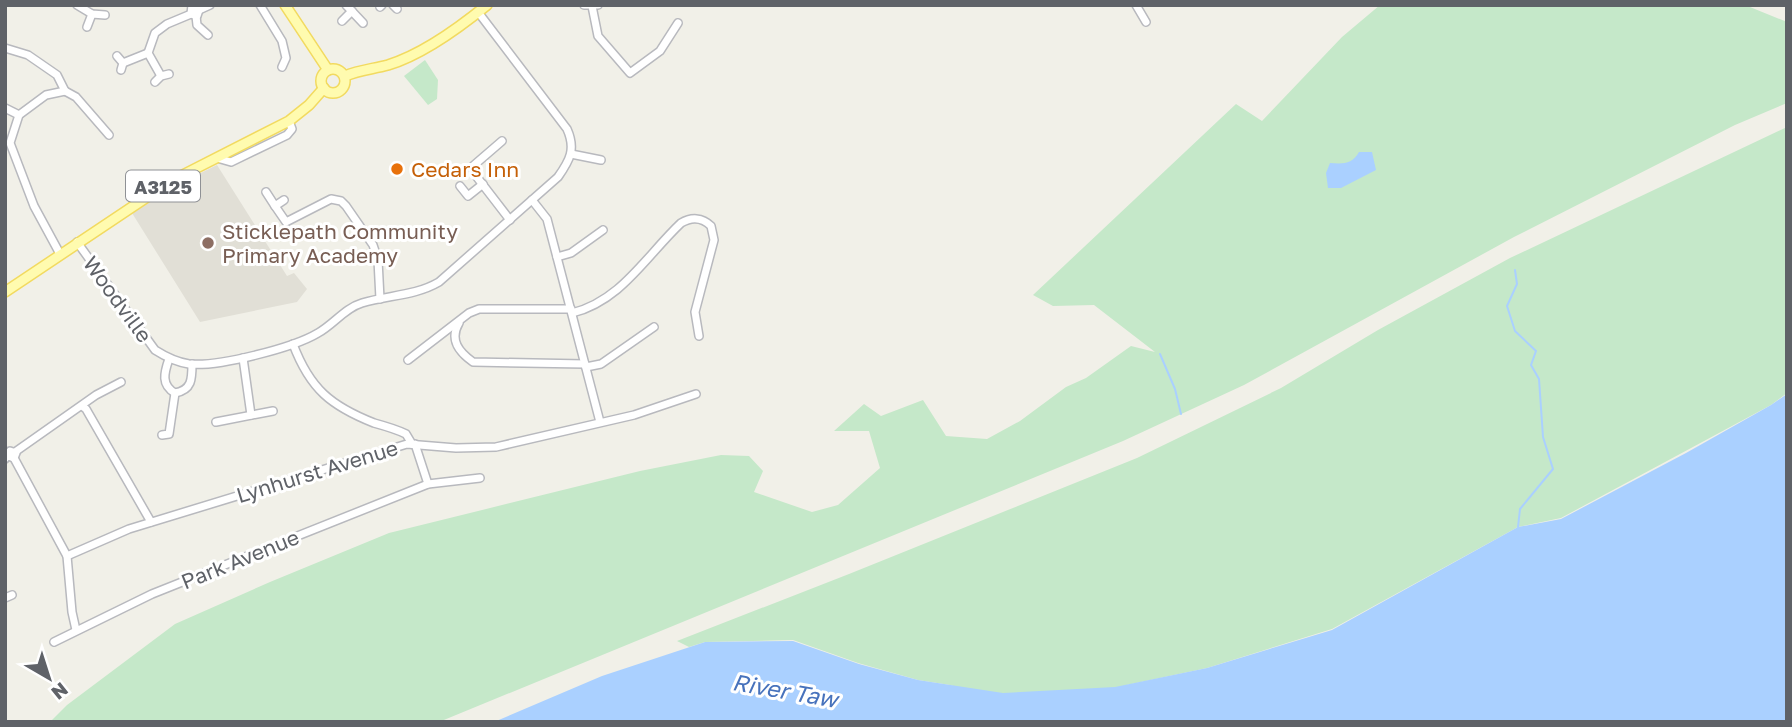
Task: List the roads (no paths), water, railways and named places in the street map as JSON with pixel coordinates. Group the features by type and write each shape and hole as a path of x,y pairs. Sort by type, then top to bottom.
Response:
{"main road":[{"path":"285,5 328,70"},
{"path":"345,76 390,65 436,41 487,5"},
{"path":"336,69 345,76 345,85 341,90 332,93 324,88 321,78 328,70 336,69"},
{"name":"A3125","path":"5,292 171,181 289,121 309,106 324,88"}],"street":[{"path":"77,5 92,14 105,15"},
{"path":"117,56 122,67 148,53 155,33 167,24 211,5"},
{"path":"260,5 282,40 286,58 282,67"},
{"path":"1136,5 1146,22"},
{"path":"591,6 598,36 630,73 660,51 678,23"},
{"path":"342,20 349,8 363,23"},
{"path":"194,11 197,25 209,36"},
{"path":"478,12 567,129 572,140 571,154 601,160"},
{"path":"87,26 92,14"},
{"path":"5,48 18,51 45,65 57,75 65,91 76,97 109,135"},
{"path":"148,53 162,78"},
{"path":"286,58 296,58"},
{"path":"60,254 34,206 10,144 19,115 46,94 65,91"},
{"path":"5,108 19,115"},
{"path":"502,141 473,166 473,172 510,220"},
{"name":"Woodville","path":"77,242 155,350 169,359 192,364 243,358 293,344 322,331 361,303 427,289 439,282 558,177 571,154"},
{"path":"468,195 482,184"},
{"path":"460,186 474,203"},
{"path":"266,192 282,219 289,222 331,199 341,201 373,245 378,260 380,299"},
{"path":"275,206 284,200"},
{"path":"532,200 547,219 600,422"},
{"path":"408,360 461,319 479,309 589,309 630,280 681,223 692,219 708,223 714,233 696,306 699,336"},
{"path":"557,257 571,253 603,230"},
{"path":"461,319 454,331 455,342 461,354 474,362 601,364 654,327"},
{"path":"293,344 305,372 321,393 341,409 406,434 413,444 428,484"},
{"path":"243,358 251,415"},
{"path":"169,359 164,381 166,387 175,393"},
{"path":"175,393 187,389 191,383 192,364"},
{"path":"11,455 96,395 121,382"},
{"path":"162,435 169,434 175,393"},
{"name":"Lynhurst Avenue","path":"67,556 129,529 396,447 413,444 456,448 496,447 634,415 696,394"},
{"path":"82,406 151,522"},
{"path":"216,422 273,411"},
{"path":"393,429 396,447"},
{"path":"5,443 67,556 76,630"},
{"name":"Park Avenue","path":"54,642 152,594 428,484 481,478"}],"water":[{"path":"1359,152 1372,152 1376,170 1341,188 1328,188 1326,173 1330,163 1347,162"},
{"name":"River Taw","path":"1787,394 1787,722 494,722 602,676 705,642 793,641 859,664 918,680 1003,693 1115,687 1207,668 1332,630 1518,527 1561,519 1686,453"}],"waterway":[{"path":"1515,270 1517,284 1507,306 1515,331 1536,351 1531,365 1539,379 1543,437 1553,469 1520,509 1518,527"},
{"path":"1160,354 1175,389 1181,414"}],"place":[{"name":"Cedars Inn","path":"397,169"},
{"name":"Sticklepath Community Primary Academy","path":"208,243"}]}
